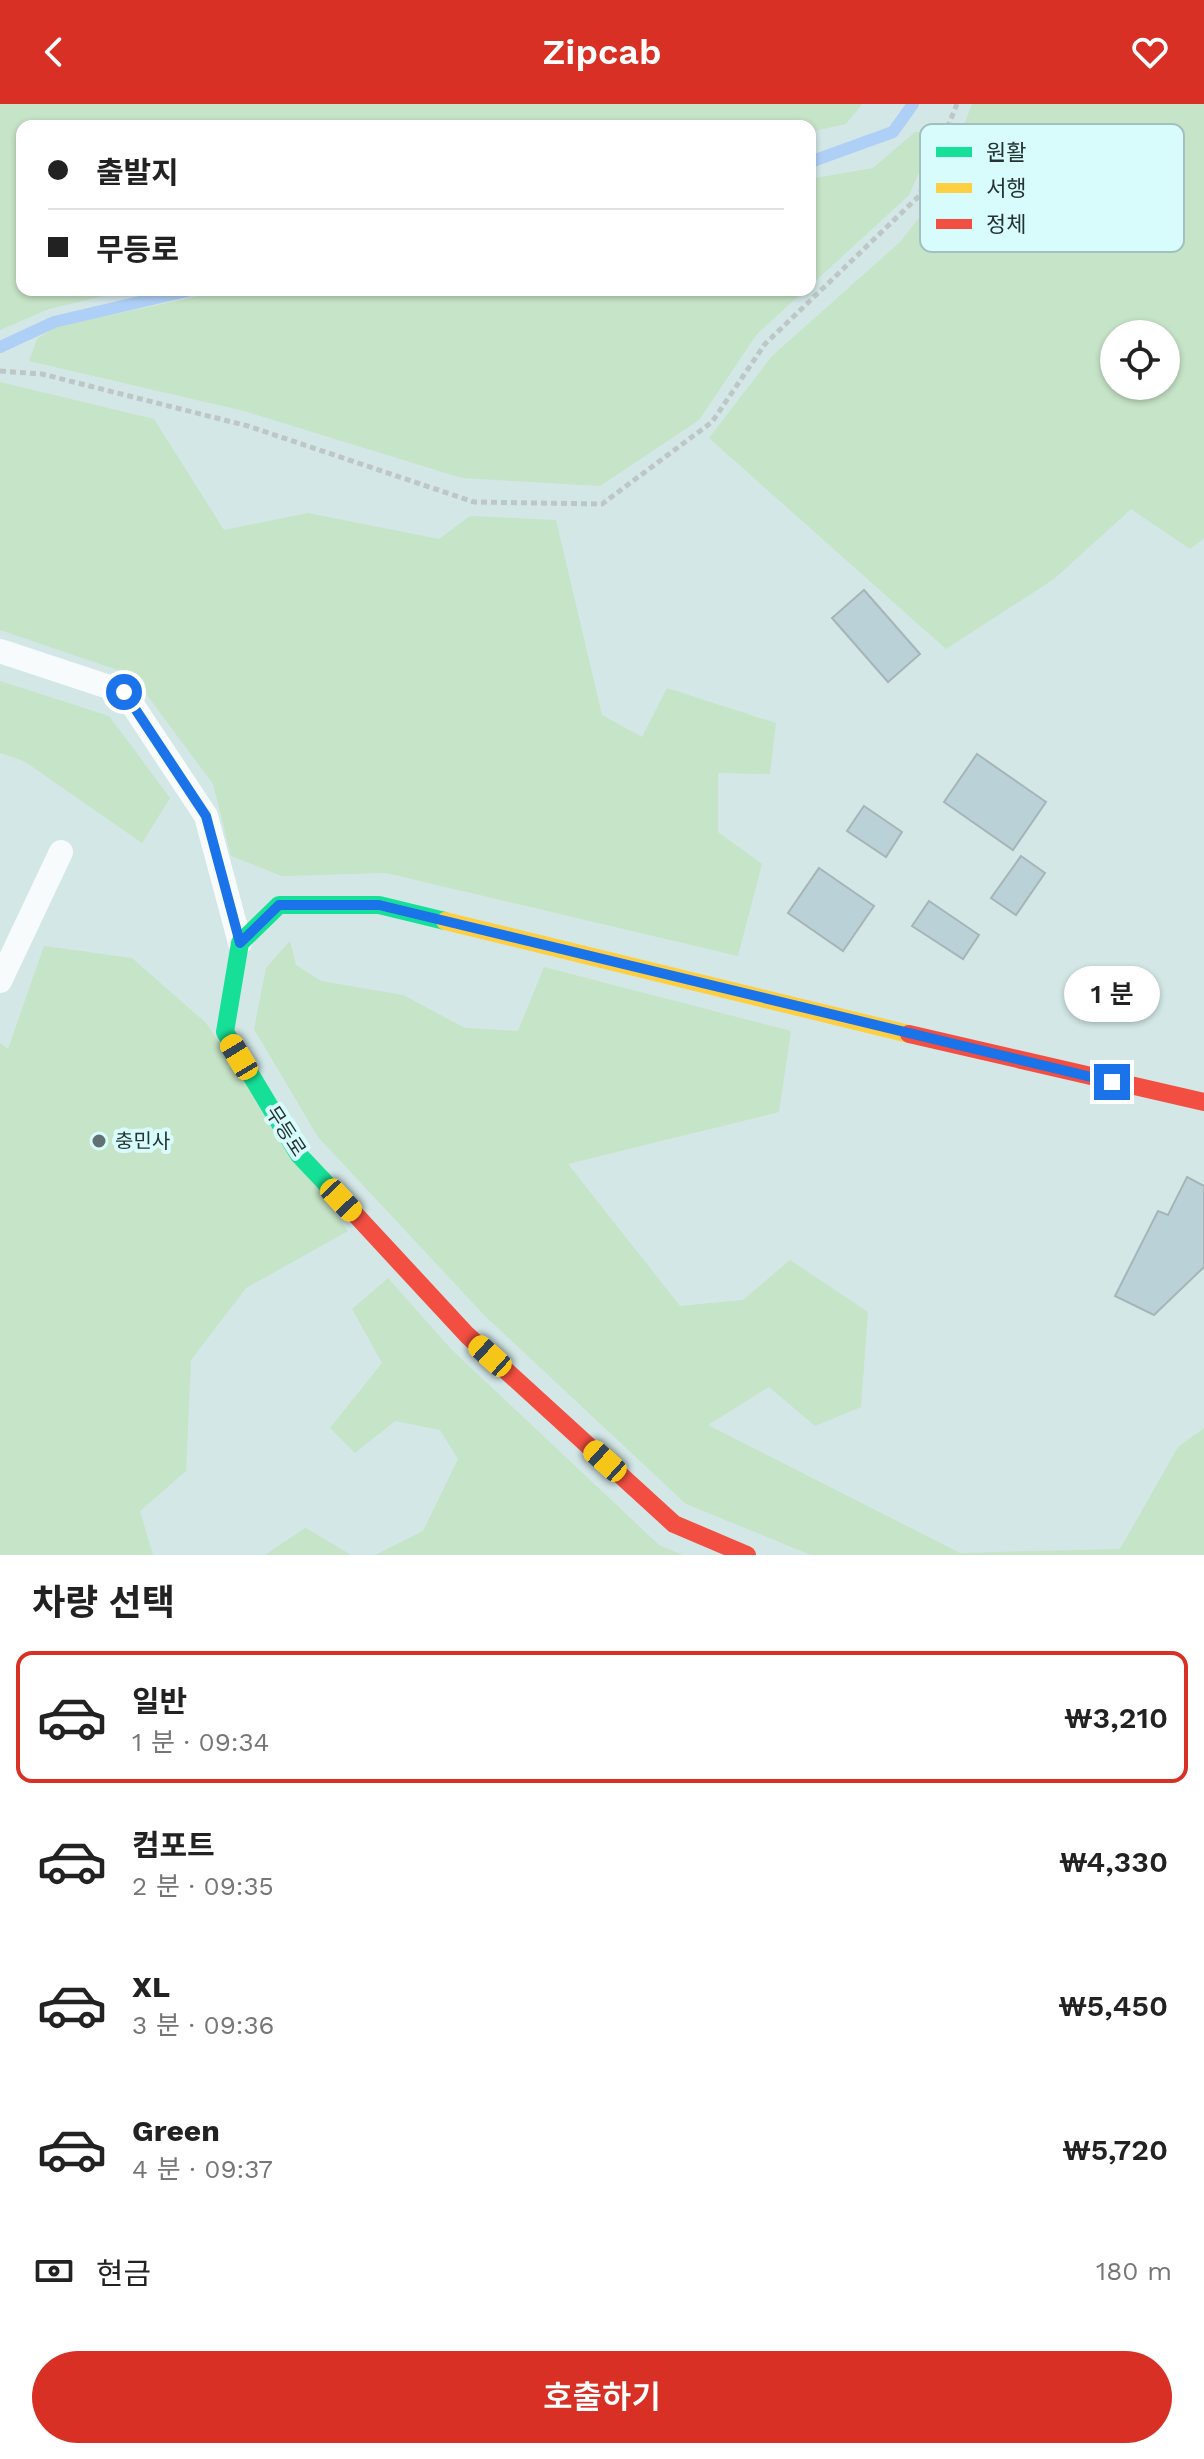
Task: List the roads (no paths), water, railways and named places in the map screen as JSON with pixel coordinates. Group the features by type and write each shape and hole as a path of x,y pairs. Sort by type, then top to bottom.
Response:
{"main road":[{"path":"240,943 279,905 379,905 1050,1069 1204,1102"},
{"name":"무등로","path":"240,943 225,1032 299,1155 467,1335 674,1524 747,1555"}],"lane":[{"path":"0,651 124,692 206,816 240,943"},
{"path":"0,981 61,852"}],"waterway":[{"path":"816,160 893,132 913,104"},
{"path":"0,347 54,322 165,296"}],"place":[{"name":"충민사","path":"99,1141"}]}
